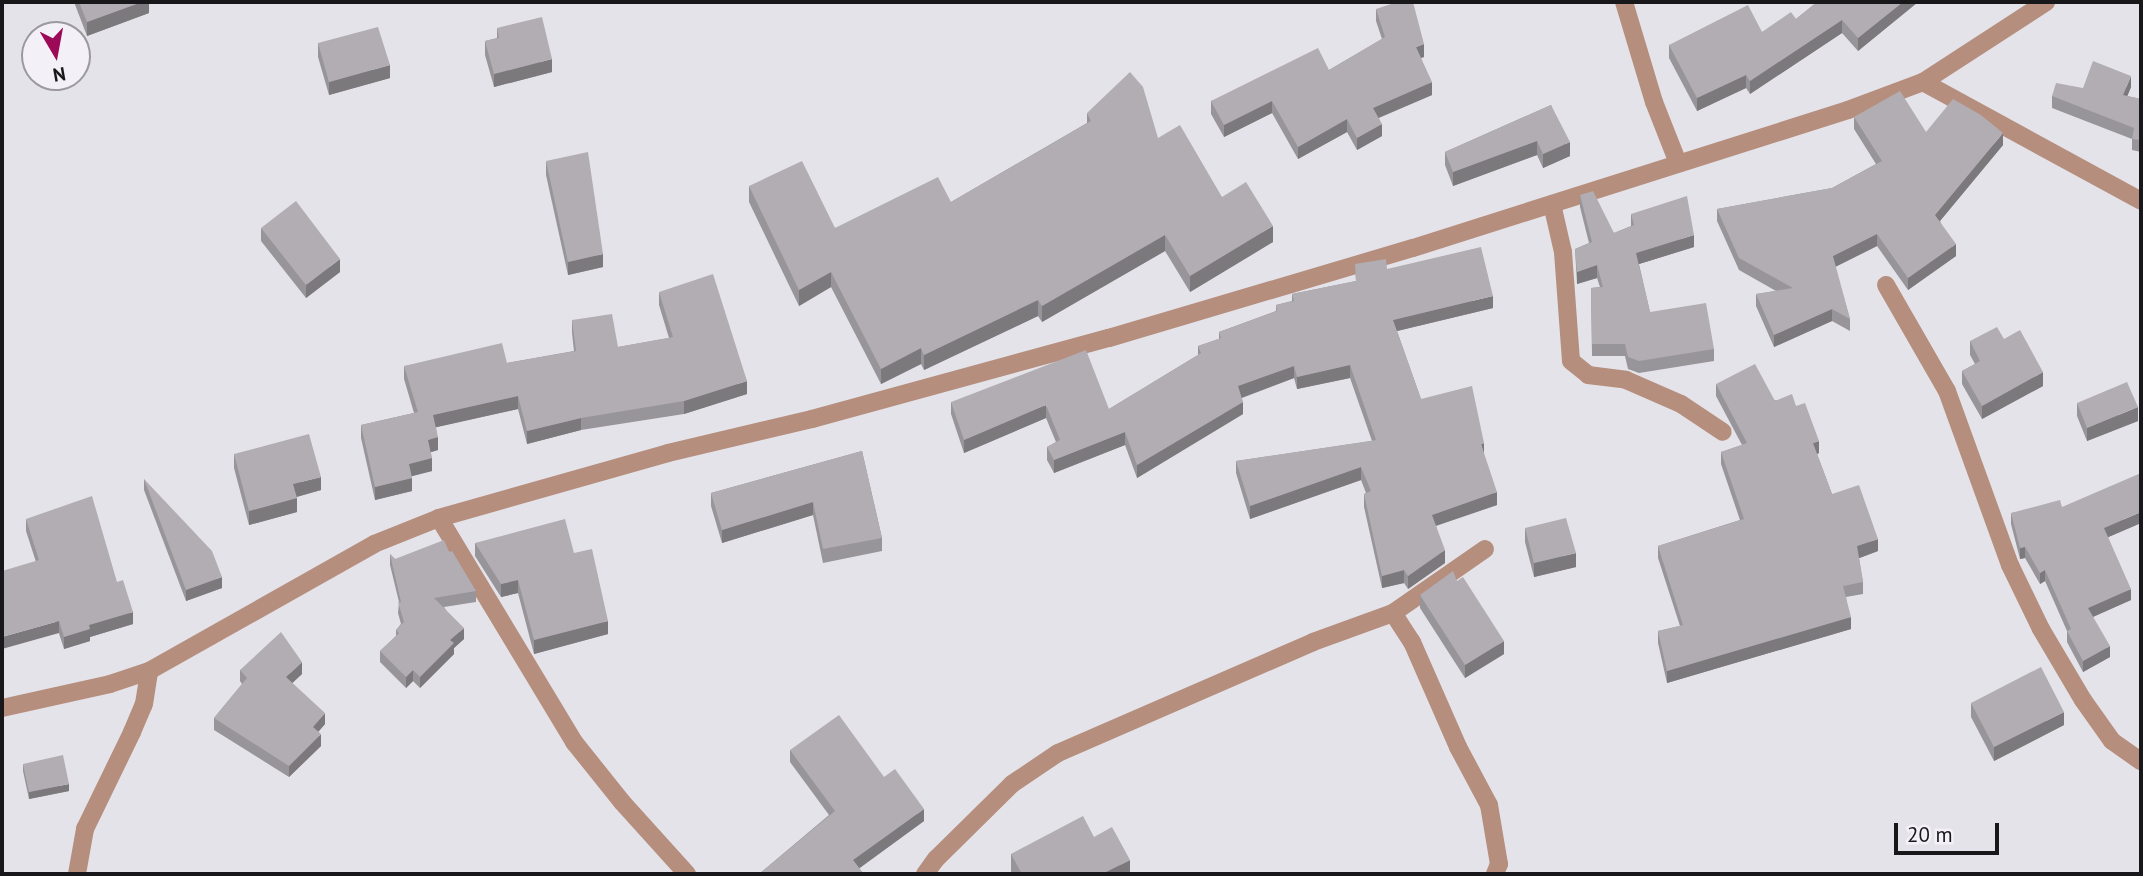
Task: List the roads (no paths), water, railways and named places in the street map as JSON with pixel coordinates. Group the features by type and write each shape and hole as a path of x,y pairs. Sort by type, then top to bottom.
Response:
{"street":[{"path":"1623,2 1654,102 1678,163"},
{"path":"2,708 110,684 149,671 374,544 439,518 668,453 812,419 1109,338 1552,204 1848,110 1923,82 2046,2"},
{"path":"1923,82 2141,201"},
{"path":"1552,204 1563,252 1571,361 1588,374 1626,380 1681,404 1723,432"},
{"path":"1886,285 1947,391 2010,565 2041,629 2083,700 2112,741 2141,761"},
{"path":"439,518 574,742 622,802 687,874"},
{"path":"925,874 936,859 1012,784 1058,753 1313,642 1393,613 1485,549"},
{"path":"1393,613 1412,642 1458,747 1489,804 1499,864 1495,874"},
{"path":"77,874 85,829 144,704 149,671"}]}
